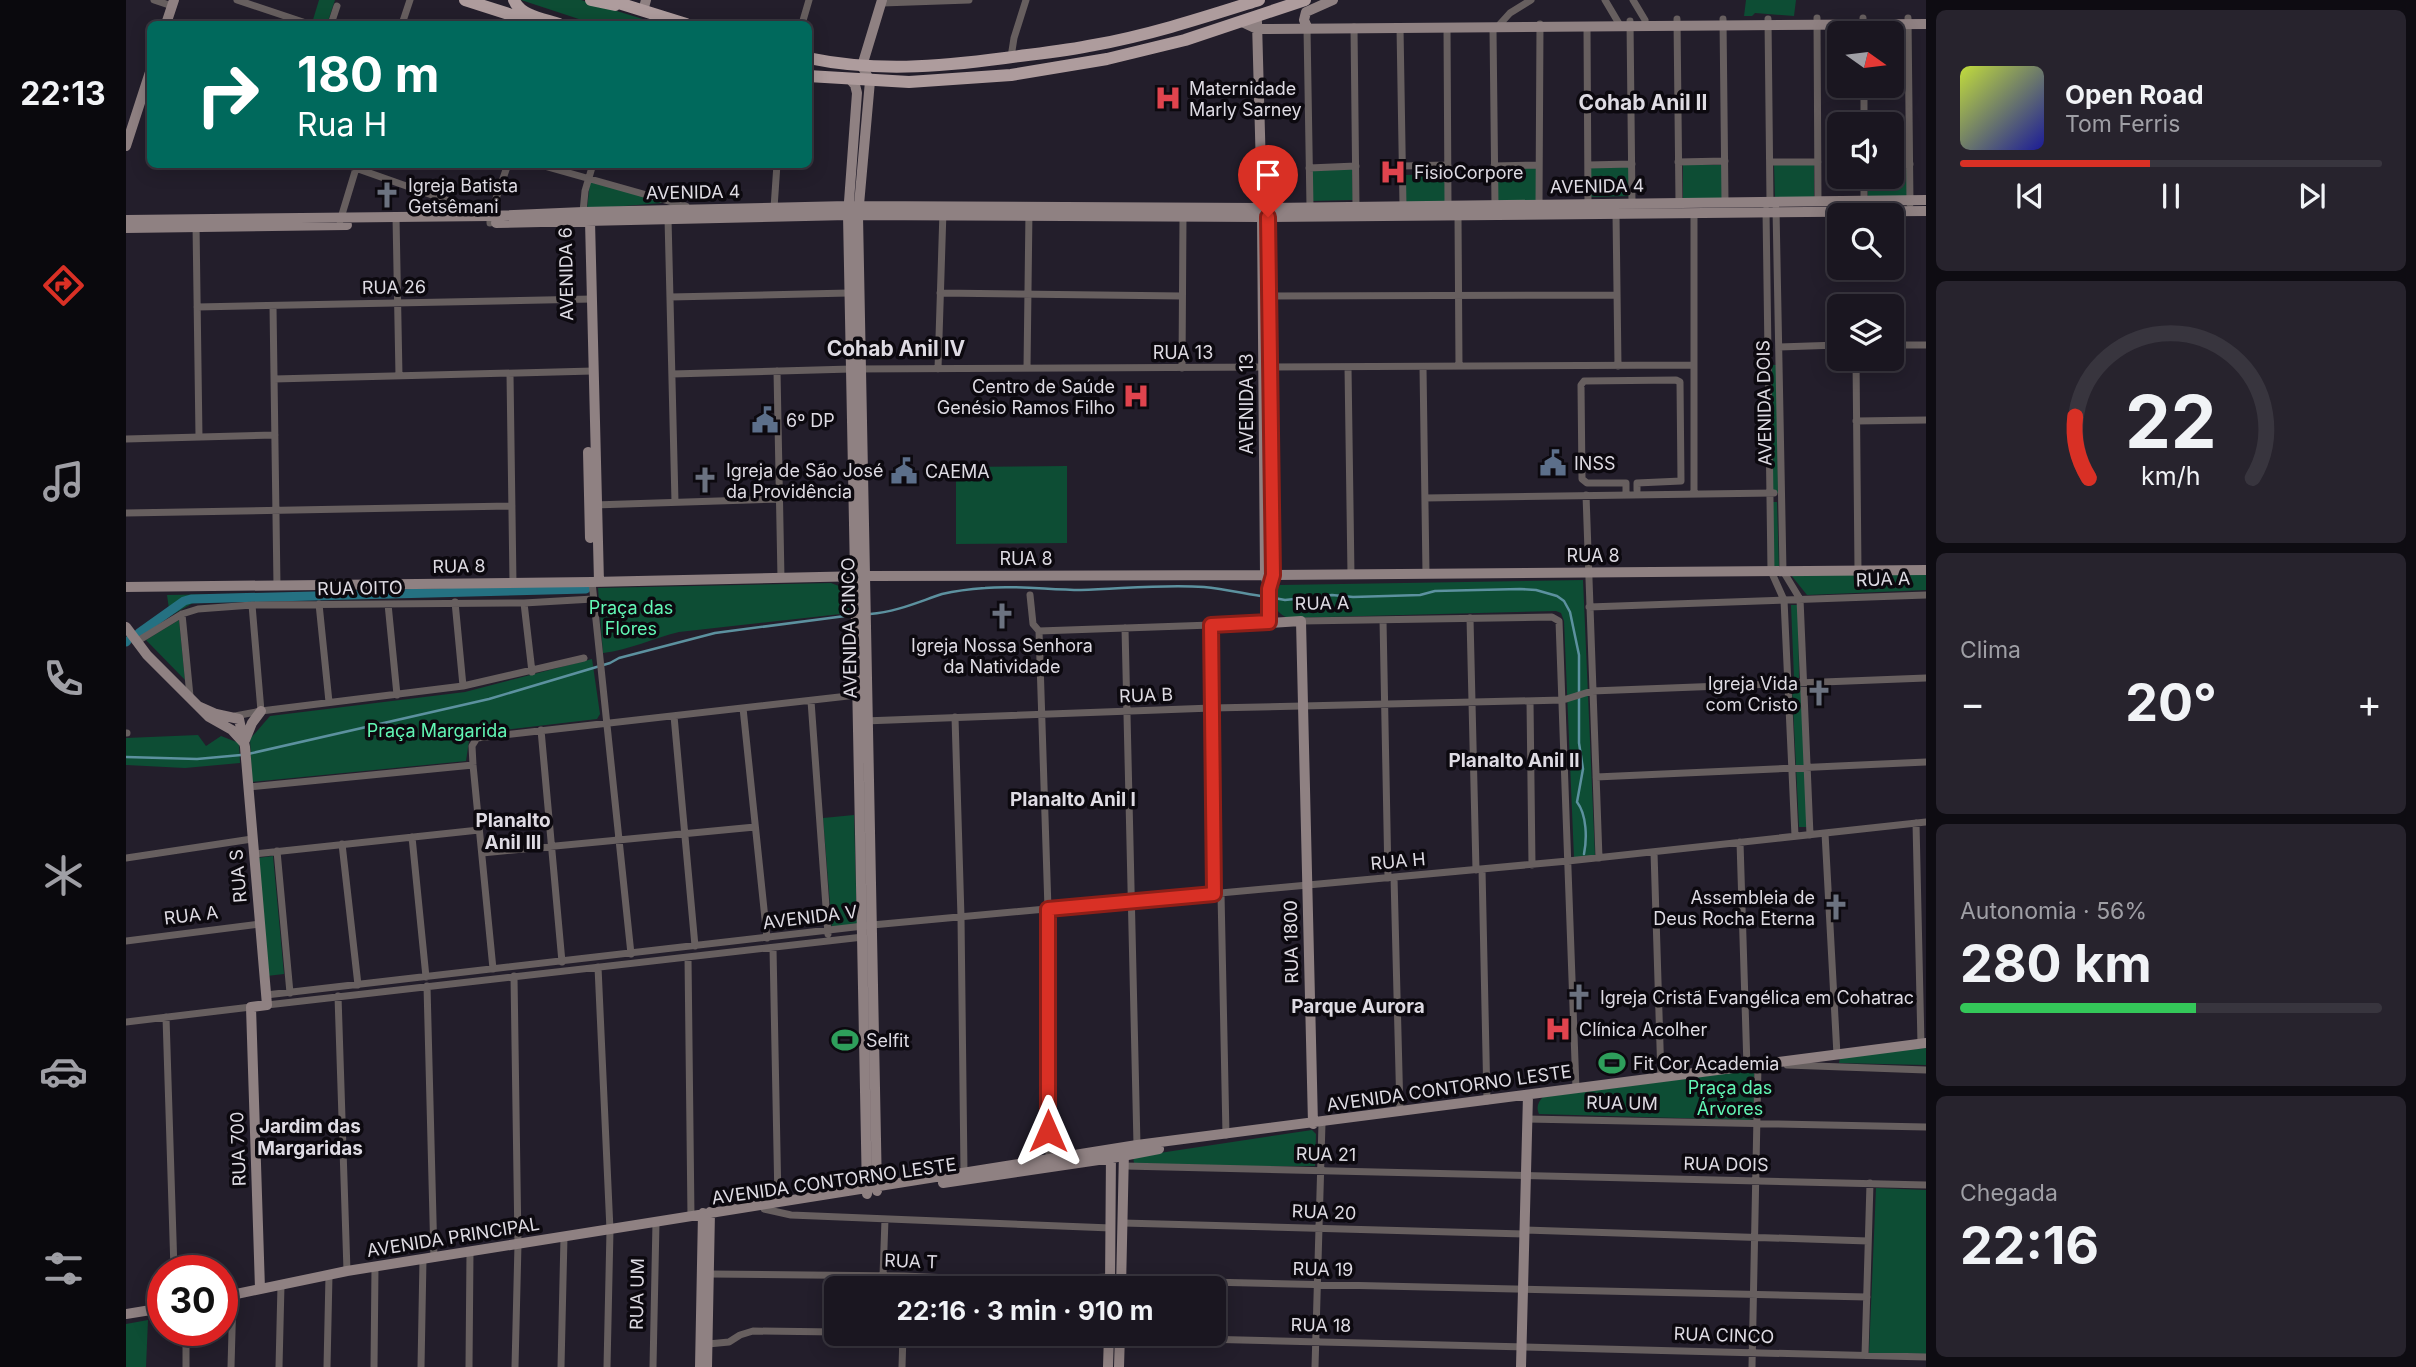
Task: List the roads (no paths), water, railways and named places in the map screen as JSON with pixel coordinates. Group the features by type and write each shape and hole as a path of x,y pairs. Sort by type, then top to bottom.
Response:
{"main road":[{"path":"465,0 531,21"},
{"path":"514,0 522,11 550,21"},
{"path":"592,0 645,6"},
{"path":"609,0 645,6 679,21"},
{"path":"812,59 862,66 932,67 1011,57 1094,46 1167,29 1257,0"},
{"path":"1257,22 1305,0"},
{"path":"1307,27 1304,20 1306,12 1333,0"},
{"path":"870,80 862,66 882,1"},
{"path":"167,21 173,3"},
{"path":"1904,21 1926,18"},
{"path":"1540,25 1587,28 1645,20 1677,23"},
{"path":"1908,21 1926,24"},
{"path":"812,76 909,82 1011,75 1107,60 1242,22 1307,27 1827,23"},
{"name":"AVENIDA 13","path":"1257,22 1266,296 1269,622"},
{"name":"AVENIDA CINCO","path":"850,79 857,93 849,293 856,369"},
{"name":"AVENIDA CINCO","path":"870,80 853,211 872,1190"},
{"path":"126,146 146,99"},
{"name":"AVENIDA 4","path":"126,220 196,223 396,221 853,211 1379,211 1458,215 1495,205 1539,205 1616,214 1658,209 1679,203 1910,206 1926,200"},
{"name":"AVENIDA 4","path":"1057,212 1183,217 1264,213 1310,207 1356,207 1379,211 1403,206 1448,206 1475,210 1566,209 1588,204 1632,204 1694,213 1818,201 1864,201 1910,206 1926,211"},
{"name":"AVENIDA 4","path":"668,215 697,209 853,211"},
{"name":"AVENIDA 6","path":"585,218 595,582"},
{"name":"AVENIDA 4","path":"126,229 196,223"},
{"name":"RUA 8","path":"126,587 860,576 1926,570"},
{"path":"1301,621 1307,886"},
{"name":"RUA A","path":"1269,622 1301,621"},
{"path":"126,627 136,642 212,719 235,723 244,745"},
{"name":"AVENIDA CINCO","path":"861,636 857,695 863,721"},
{"path":"244,745 249,729 261,711"},
{"name":"RUA S","path":"244,745 266,1000"},
{"name":"RUA 1800","path":"1307,886 1318,1123"},
{"name":"AVENIDA CINCO","path":"865,930 872,1190"},
{"path":"251,1007 266,1000"},
{"name":"RUA 700","path":"251,1007 260,1289"},
{"name":"AVENIDA CONTORNO LESTE","path":"1124,1156 1137,1145 1924,1043"},
{"path":"1521,1367 1528,1096"},
{"name":"AVENIDA CONTORNO LESTE","path":"703,1215 1112,1154 1124,1156 1226,1135"},
{"path":"1112,1154 1111,1228 1115,1276"},
{"name":"AVENIDA CONTORNO LESTE","path":"764,1206 778,1201 872,1190 964,1172 1049,1163 1080,1163 1112,1154"},
{"path":"1117,1276 1123,1223 1124,1156"},
{"path":"1080,1163 1105,1167 1110,1171 1113,1181"},
{"path":"703,1215 709,1274 707,1367"},
{"path":"700,1367 703,1215"},
{"name":"AVENIDA PRINCIPAL","path":"238,1294 347,1271 703,1215"},
{"path":"126,1314 147,1311"},
{"path":"1108,1367 1112,1346"},
{"path":"1116,1346 1119,1367"}],"street":[{"path":"154,0 173,3"},
{"path":"237,0 300,21"},
{"path":"403,21 410,0"},
{"path":"803,21 809,0"},
{"path":"882,1 969,0"},
{"path":"1011,57 1026,0"},
{"path":"1495,205 1496,26 1531,0"},
{"path":"1605,0 1624,24 1632,204"},
{"path":"1633,0 1645,20"},
{"path":"332,21 337,6"},
{"path":"1908,21 1910,206"},
{"path":"1768,22 1771,206"},
{"path":"1817,22 1818,201"},
{"path":"1677,23 1679,203"},
{"path":"1723,23 1725,202"},
{"path":"1539,205 1540,25"},
{"path":"1307,27 1310,207"},
{"path":"1354,27 1356,207"},
{"path":"1400,27 1403,206"},
{"path":"1447,27 1448,206"},
{"path":"1587,28 1588,204"},
{"path":"1678,162 1725,161"},
{"path":"1770,162 1818,162"},
{"path":"1588,165 1632,164"},
{"path":"1904,164 1910,164"},
{"path":"1402,166 1448,165"},
{"path":"1494,166 1539,165"},
{"path":"1309,168 1356,166"},
{"path":"340,221 357,168"},
{"path":"360,168 490,219 507,168"},
{"path":"551,168 697,209"},
{"path":"585,218 588,179 592,168"},
{"path":"774,208 777,168"},
{"path":"1864,189 1864,201"},
{"name":"AVENIDA DOIS","path":"1771,206 1779,347 1782,493 1777,571"},
{"name":"AVENIDA DOIS","path":"1771,206 1770,493 1777,571 1784,600"},
{"path":"938,369 943,211"},
{"path":"1027,369 1029,212"},
{"path":"1694,213 1694,494"},
{"path":"1616,214 1618,366"},
{"path":"668,215 675,502"},
{"path":"1458,215 1459,366"},
{"path":"1182,368 1183,217"},
{"path":"396,221 399,376"},
{"path":"196,223 199,437"},
{"path":"670,297 849,293"},
{"path":"940,293 1182,296"},
{"path":"1266,296 1617,295"},
{"name":"RUA 26","path":"197,307 588,299"},
{"path":"272,306 277,586"},
{"path":"1779,347 1827,345"},
{"path":"1904,345 1926,345"},
{"name":"RUA 13","path":"672,374 856,369 1695,365"},
{"path":"1348,367 1351,575"},
{"path":"1423,367 1426,574"},
{"path":"777,371 781,578"},
{"path":"1856,371 1858,571"},
{"path":"274,379 590,372"},
{"path":"510,374 513,583"},
{"path":"1626,491 1626,483 1587,483 1582,479 1581,385 1584,381 1680,382 1681,481 1637,483 1637,490"},
{"path":"1856,421 1926,420"},
{"path":"126,439 275,435"},
{"path":"1425,498 1782,493"},
{"path":"1586,495 1599,858"},
{"path":"593,505 779,499"},
{"path":"126,513 512,506"},
{"path":"1777,571 1800,599 1810,835"},
{"path":"595,582 593,599 598,655 608,723 631,954"},
{"path":"1030,595 1033,624 1039,631 1042,714 1048,909 1049,1163"},
{"name":"RUA A","path":"1589,607 1926,595"},
{"name":"RUA OITO","path":"136,642 182,614 198,609 252,605 524,603 593,599"},
{"path":"1784,600 1795,836"},
{"path":"455,602 463,686"},
{"path":"524,603 532,672"},
{"path":"319,604 330,702"},
{"path":"388,604 397,695"},
{"path":"252,605 261,711"},
{"path":"182,614 190,696"},
{"path":"1470,618 1487,1101"},
{"name":"RUA A","path":"1301,621 1556,618 1560,624 1563,700"},
{"path":"1383,620 1400,1112"},
{"name":"RUA A","path":"1039,631 1269,622"},
{"path":"1211,625 1226,1135"},
{"path":"1125,628 1137,1145"},
{"path":"235,723 261,711 463,686 584,658"},
{"name":"RUA B","path":"863,721 1212,708 1563,700 1592,691 1926,678"},
{"path":"493,970 473,765 474,741 480,737 857,695"},
{"path":"1563,700 1576,1089"},
{"path":"811,701 829,942"},
{"path":"1530,701 1532,865"},
{"path":"743,708 767,938"},
{"path":"674,716 695,946"},
{"path":"955,717 964,1172"},
{"path":"541,730 562,962"},
{"path":"1596,778 1926,762"},
{"path":"248,787 473,765"},
{"name":"RUA H","path":"865,930 961,917 1568,862 1926,822"},
{"path":"1916,823 1924,1043"},
{"path":"482,853 755,827"},
{"path":"254,854 479,830"},
{"path":"1825,833 1837,1055"},
{"path":"412,837 427,981 428,1258 421,1367"},
{"path":"126,858 252,839"},
{"path":"1740,842 1757,1124 1752,1367"},
{"path":"342,844 358,985"},
{"path":"277,852 290,992"},
{"path":"1654,852 1661,1078"},
{"name":"RUA A","path":"126,941 260,924"},
{"name":"AVENIDA V","path":"266,1000 338,996 493,970 828,931 865,930"},
{"name":"AVENIDA V","path":"266,1000 290,992 358,985 514,976 829,942 865,930"},
{"path":"773,948 778,1201"},
{"path":"688,957 703,1215"},
{"path":"598,967 610,1230 607,1367"},
{"path":"514,976 518,1244 515,1367"},
{"path":"338,996 347,1271"},
{"path":"126,1022 251,1007"},
{"path":"166,1017 174,1255"},
{"path":"1770,1064 1926,1070"},
{"name":"RUA UM","path":"1527,1119 1926,1127"},
{"path":"1315,1367 1321,1170 1318,1123"},
{"name":"RUA 21","path":"1124,1156 1321,1170 1526,1176"},
{"name":"RUA DOIS","path":"1526,1176 1926,1185"},
{"path":"1866,1355 1870,1183"},
{"path":"764,1206 791,1215 1111,1228"},
{"path":"883,1276 885,1219"},
{"name":"RUA UM","path":"653,1367 656,1222"},
{"name":"RUA 20","path":"1123,1223 1868,1241"},
{"path":"561,1367 564,1237"},
{"path":"469,1367 470,1252"},
{"path":"374,1367 375,1267"},
{"name":"RUA T","path":"709,1274 883,1276"},
{"path":"327,1367 329,1275"},
{"name":"RUA 19","path":"1226,1284 1867,1297"},
{"path":"279,1367 281,1285"},
{"path":"708,1344 729,1342 753,1331 824,1332"},
{"name":"RUA 18","path":"1226,1338 1522,1345"},
{"name":"RUA CINCO","path":"1522,1345 1926,1357"},
{"path":"186,1346 186,1367"},
{"path":"230,1346 231,1367"},
{"path":"902,1367 903,1346"}],"waterway":[{"path":"870,614 898,609 947,593 997,587 1081,590 1188,586 1267,597"},
{"path":"139,633 184,601 191,599 586,589"},
{"path":"1274,598 1285,600 1332,595 1420,595 1435,591 1520,589 1536,590 1564,601 1570,612 1579,655 1579,743 1583,769 1577,802 1585,827 1584,854"},
{"path":"248,754 489,699 619,658 715,633 853,615"},
{"path":"126,757 197,759 241,755"}],"place":[{"name":"Maternidade Marly Sarney","path":"1168,98"},
{"name":"FisioCorpore","path":"1393,172"},
{"name":"Igreja Batista Getsêmani","path":"387,195"},
{"name":"Centro de Saúde Genésio Ramos Filho","path":"1136,396"},
{"name":"6º DP","path":"765,420"},
{"name":"INSS","path":"1553,463"},
{"name":"CAEMA","path":"904,471"},
{"name":"Igreja de São José da Providência","path":"705,480"},
{"name":"Igreja Nossa Senhora da Natividade","path":"1002,616"},
{"name":"Igreja Vida com Cristo","path":"1819,693"},
{"name":"Assembleia de Deus Rocha Eterna","path":"1836,907"},
{"name":"Igreja Cristã Evangélica em Cohatrac","path":"1579,997"},
{"name":"Clínica Acolher","path":"1558,1029"},
{"name":"Selfit","path":"845,1040"},
{"name":"Fit Cor Academia","path":"1612,1063"}],"district":[{"name":"Cohab Anil II","path":"1643,102"},
{"name":"Cohab Anil IV","path":"896,348"},
{"name":"Planalto Anil II","path":"1514,760"},
{"name":"Planalto Anil I","path":"1073,799"},
{"name":"Planalto Anil III","path":"513,831"},
{"name":"Parque Aurora","path":"1358,1006"},
{"name":"Jardim das Margaridas","path":"310,1137"}],"park label":[{"name":"Praça das Flores","path":"631,617"},
{"name":"Praça Margarida","path":"437,730"},
{"name":"Praça das Árvores","path":"1730,1097"}]}
